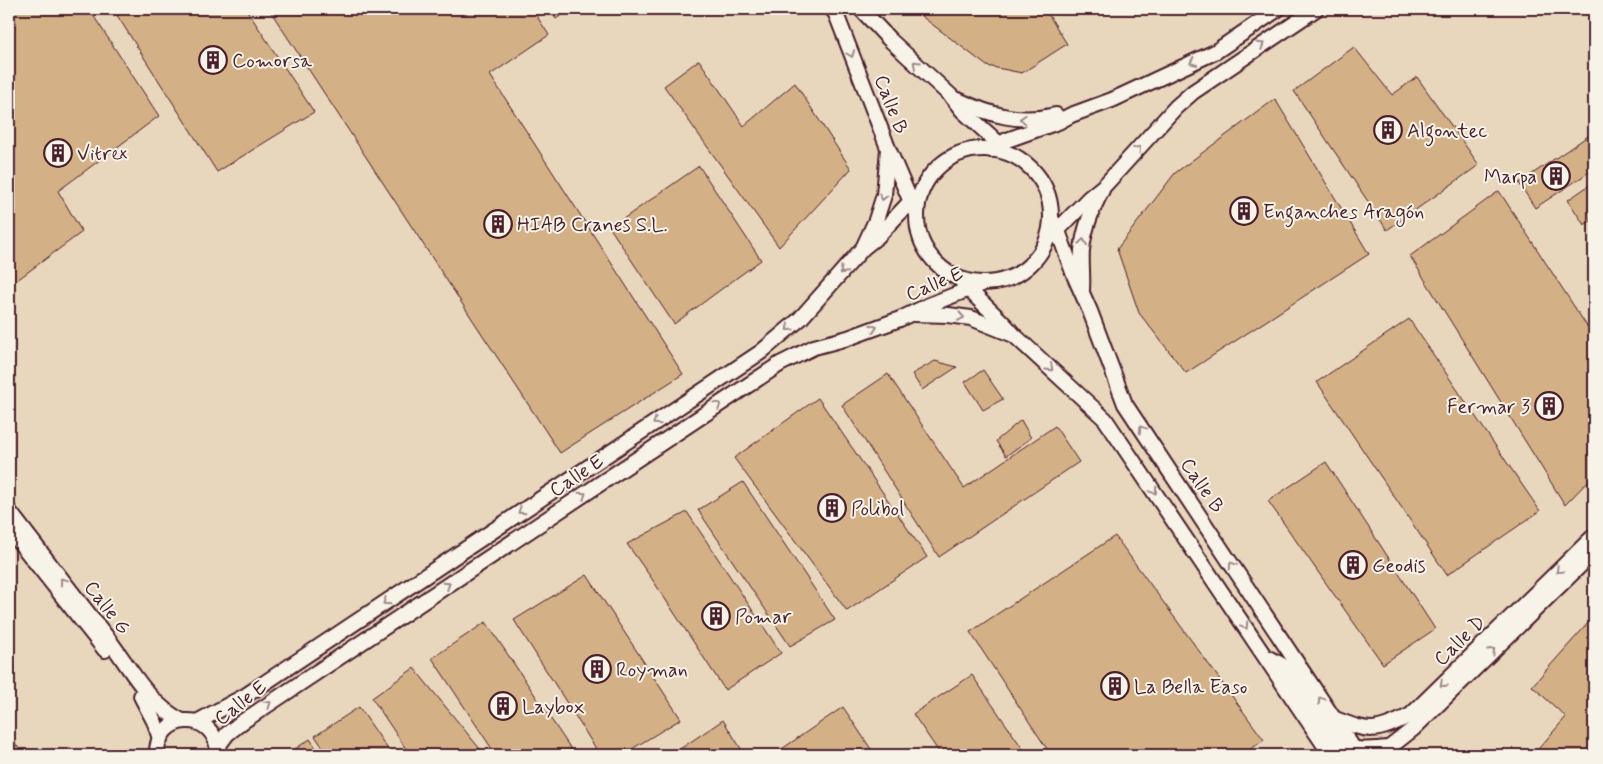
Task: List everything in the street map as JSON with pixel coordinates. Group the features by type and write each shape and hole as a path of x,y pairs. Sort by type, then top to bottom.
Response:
{"street":[{"name":"Calle B","path":"832,9 836,14 888,148 916,204"},
{"name":"Calle B","path":"860,9 889,39 952,97 998,149"},
{"path":"1278,9 1215,52 1112,100 1071,115 998,149 968,151 947,160 930,176 916,204 917,225 920,237 929,255 943,270 965,285 1004,322 1014,335 1105,419 1265,656 1326,752"},
{"path":"1046,241 1105,184 1192,92 1316,9"},
{"name":"Calle B","path":"952,97 978,109 1012,119 1036,119 1059,114 1071,115"},
{"name":"Calle E","path":"863,248 876,220 884,195 888,148"},
{"path":"965,285 1005,280 1021,272 1034,261 1046,241 1051,218 1048,197 1039,178 1024,163 998,149"},
{"path":"1082,290 1081,260 1084,236 1091,213 1105,184"},
{"name":"Calle E","path":"197,722 245,696 761,352 800,319 863,248 916,204"},
{"name":"Calle B","path":"1051,218 1058,231 1071,269 1082,290 1125,404 1356,752"},
{"name":"Calle E","path":"218,751 233,728 770,370 814,347 848,338 913,314 965,285"},
{"path":"913,314 971,318 1014,335"},
{"name":"Calle G","path":"9,510 118,652 144,690 162,709 182,721"},
{"name":"Calle G","path":"9,529 141,696 153,717 160,739"},
{"name":"Calle D","path":"1384,752 1594,536"},
{"name":"Calle D","path":"1333,718 1372,730 1412,722 1594,552"},
{"path":"1265,656 1287,668 1322,724 1336,741 1356,752 1384,752"},
{"path":"157,755 160,739 169,727 182,721 197,722 209,729 216,740 218,751"}],"shaded area":[{"path":"9,9 1594,9 1594,755 9,755"}],"building":[{"name":"Vitrex","path":"9,9 89,9 159,116 58,191 82,232 9,286"},
{"name":"Comorsa","path":"113,9 246,9 314,112 217,172"},
{"name":"HIAB Cranes S.L.","path":"269,9 532,9 549,35 490,75 683,374 560,453"},
{"path":"549,9 570,9 556,19"},
{"path":"912,9 1045,9 1067,44 1022,73 987,66"},
{"name":"Algontec","path":"1354,47 1392,95 1417,77 1479,165 1387,230 1294,91"},
{"path":"699,60 744,126 795,83 851,169 779,247 664,86"},
{"name":"Enganches Aragón","path":"1275,99 1369,254 1186,373 1139,313 1117,249 1175,173"},
{"name":"Marpa","path":"1594,132 1594,169 1535,208 1519,183"},
{"path":"699,166 761,260 674,324 610,228"},
{"path":"1594,182 1594,219 1584,225 1568,200"},
{"name":"Fermar 3","path":"1499,191 1594,337 1594,475 1565,505 1410,256"},
{"path":"1409,319 1540,511 1447,575 1317,382"},
{"path":"935,361 957,367 922,390 912,374"},
{"path":"983,370 1003,399 983,410 965,382"},
{"name":"Polibol","path":"888,374 964,488 1055,426 1079,462 939,557 842,405"},
{"name":"Polibol","path":"818,398 927,557 847,611 734,458"},
{"path":"1021,420 1031,438 1006,456 996,441"},
{"name":"Geodis","path":"1326,462 1435,629 1383,664 1268,501"},
{"name":"Pomar","path":"743,482 835,620 790,646 698,510"},
{"name":"Pomar","path":"687,512 781,653 725,690 627,544"},
{"name":"La Bella Easo","path":"1115,536 1264,740 1242,755 1051,755 970,632"},
{"name":"Royman","path":"587,575 681,719 622,755 600,755 514,620"},
{"name":"Laybox","path":"486,622 575,755 496,755 432,658"},
{"path":"1589,622 1594,627 1594,755 1533,755 1566,717 1532,686"},
{"path":"414,668 480,749 471,755 410,755 372,698"},
{"path":"972,675 1027,755 941,755 913,714"},
{"path":"359,707 392,755 328,755 315,736"},
{"path":"843,707 875,755 773,755"},
{"path":"723,720 745,755 671,755"},
{"path":"9,737 25,755 9,755"},
{"path":"310,739 321,755 286,755"}],"place":[{"name":"Comorsa","path":"213,60"},
{"name":"Algontec","path":"1388,130"},
{"name":"Vitrex","path":"58,153"},
{"name":"Marpa","path":"1556,176"},
{"name":"Enganches Aragón","path":"1244,211"},
{"name":"HIAB Cranes S.L.","path":"498,224"},
{"name":"Fermar 3","path":"1549,406"},
{"name":"Polibol","path":"832,508"},
{"name":"Geodis","path":"1353,565"},
{"name":"Pomar","path":"716,616"},
{"name":"Royman","path":"597,669"},
{"name":"La Bella Easo","path":"1115,686"},
{"name":"Laybox","path":"503,706"}]}
